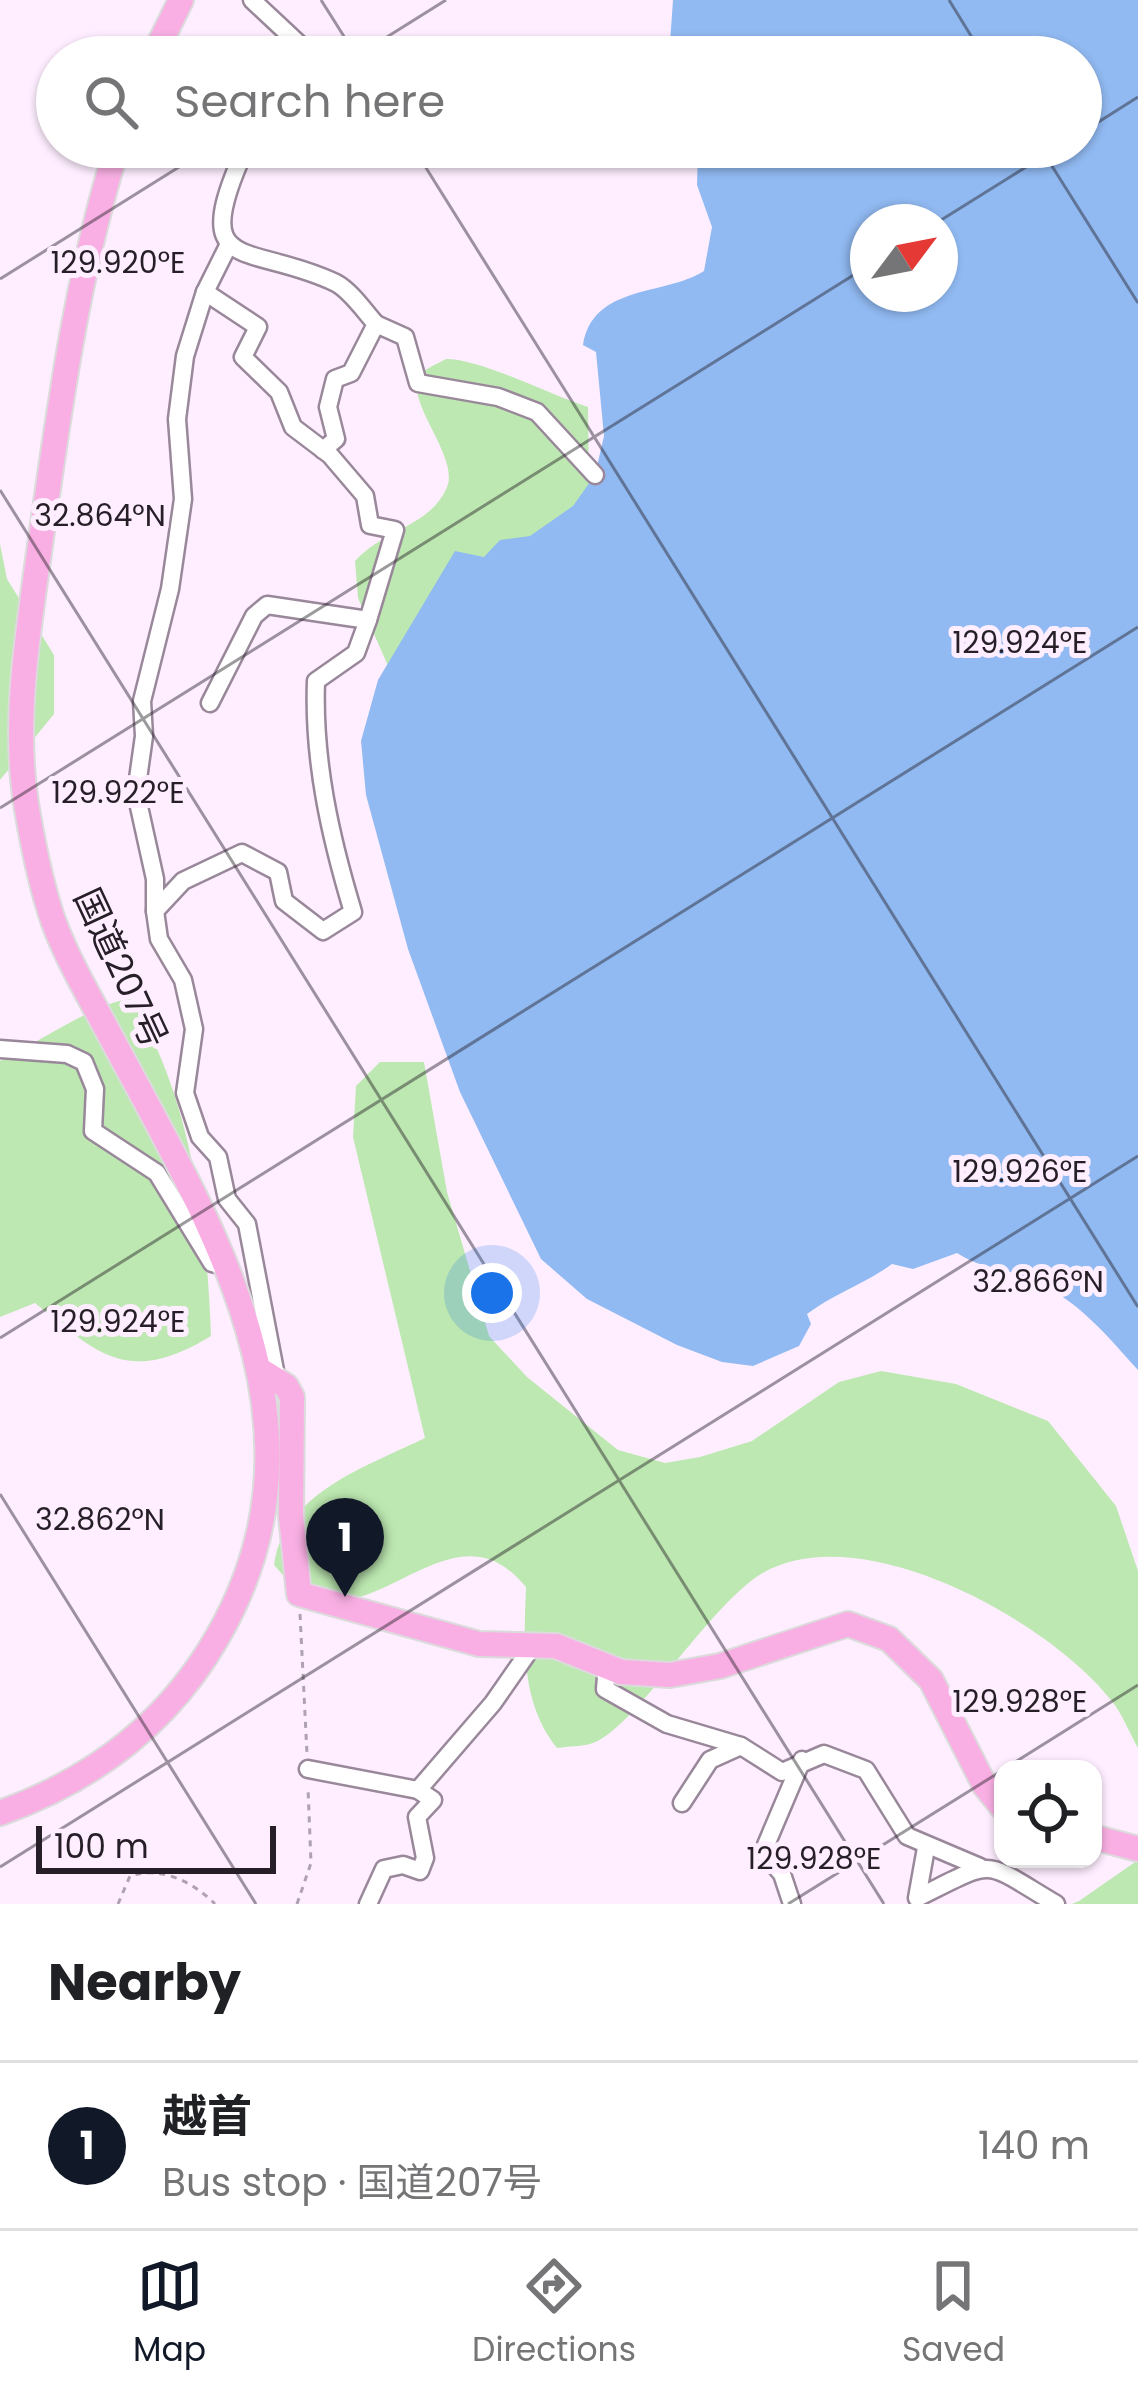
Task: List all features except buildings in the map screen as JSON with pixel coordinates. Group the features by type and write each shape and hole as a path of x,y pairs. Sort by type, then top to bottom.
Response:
{"highway":[{"path":"164,36 182,0"},
{"name":"国道207号","path":"0,1813 64,1786 109,1758 147,1729 202,1664 261,1538 267,1473 269,1376 228,1267 55,923 21,772 32,601 62,376 81,275 111,168"},
{"name":"国道207号","path":"269,1376 292,1397 291,1516 299,1594"},
{"path":"299,1594 479,1644 556,1646 607,1666 670,1676 720,1666 848,1624 890,1639 931,1680 994,1797"},
{"path":"1102,1839 1138,1849"}],"street":[{"path":"252,0 291,36"},
{"path":"236,168 223,196 221,233 228,246 258,261 340,285 376,324 405,337 418,383 498,397 537,412 595,475"},
{"path":"228,246 205,292 184,356 177,419 183,499 170,589 142,700 144,736 136,793 155,879 159,939 183,980 194,1029 185,1093 200,1137 218,1157 227,1199 248,1224 269,1376"},
{"path":"155,911 183,881 242,853 278,872 284,901 322,931 353,912 329,836 315,721 316,681 356,653 395,530 370,525 365,496 323,450 293,427 279,392 243,357 258,327 205,292"},
{"path":"323,450 336,439 330,391 335,379 351,373 376,324"},
{"path":"209,703 254,616 267,605 368,620"},
{"path":"0,1049 67,1054 84,1062 95,1089 93,1131 157,1173 212,1262 228,1267"},
{"path":"418,1790 493,1703 534,1644"},
{"path":"607,1666 605,1689 667,1724 741,1746 782,1772 803,1759 824,1754 866,1770 907,1836 926,1848 980,1867 1006,1870 1056,1904"},
{"path":"682,1803 710,1760 741,1746"},
{"path":"792,1904 782,1874 763,1852 803,1759"},
{"path":"308,1769 418,1790 433,1800 417,1816 425,1858 420,1871 403,1865 384,1869 368,1904"},
{"path":"915,1901 926,1848"},
{"path":"915,1901 980,1867"}],"path":[{"path":"297,1904 311,1864 299,1594"},
{"path":"118,1904 130,1876 145,1871 177,1877 214,1904"}],"green space":[{"path":"446,359 496,371 588,407 589,486 555,549 389,668 358,598 355,561 430,511 447,487 446,460 418,397 417,384 423,372"},
{"path":"0,544 7,579 54,655 54,714 0,780"},
{"path":"131,999 182,1119 200,1206 211,1336 183,1351 137,1361 98,1350 35,1303 0,1317 0,1061 85,1015"},
{"path":"380,1062 424,1062 447,1192 489,1336 527,1377 618,1450 665,1463 700,1457 752,1441 839,1382 881,1371 956,1384 1048,1421 1116,1506 1138,1571 1138,1748 1111,1700 1044,1638 949,1585 898,1567 848,1558 802,1559 761,1574 718,1612 610,1733 589,1744 557,1748 530,1692 526,1587 499,1563 471,1556 443,1561 359,1597 330,1601 294,1587 274,1565 293,1519 331,1485 425,1438 353,1137 356,1086"},
{"path":"1138,1860 1138,1904 1072,1904 1079,1901"}],"water":[{"path":"673,0 1138,0 1138,1370 1085,1314 1055,1292 957,1253 913,1269 892,1264 807,1314 811,1324 799,1346 753,1366 722,1362 677,1345 587,1299 541,1259 460,1092 408,949 366,795 361,741 378,680 455,551 484,557 500,540 530,536 573,506 595,475 604,436 596,352 583,345 589,325 615,301 704,271 712,227 697,185 697,168 1102,168 1102,36 670,36"}],"place":[{"name":"越首","path":"345,1597"}]}
